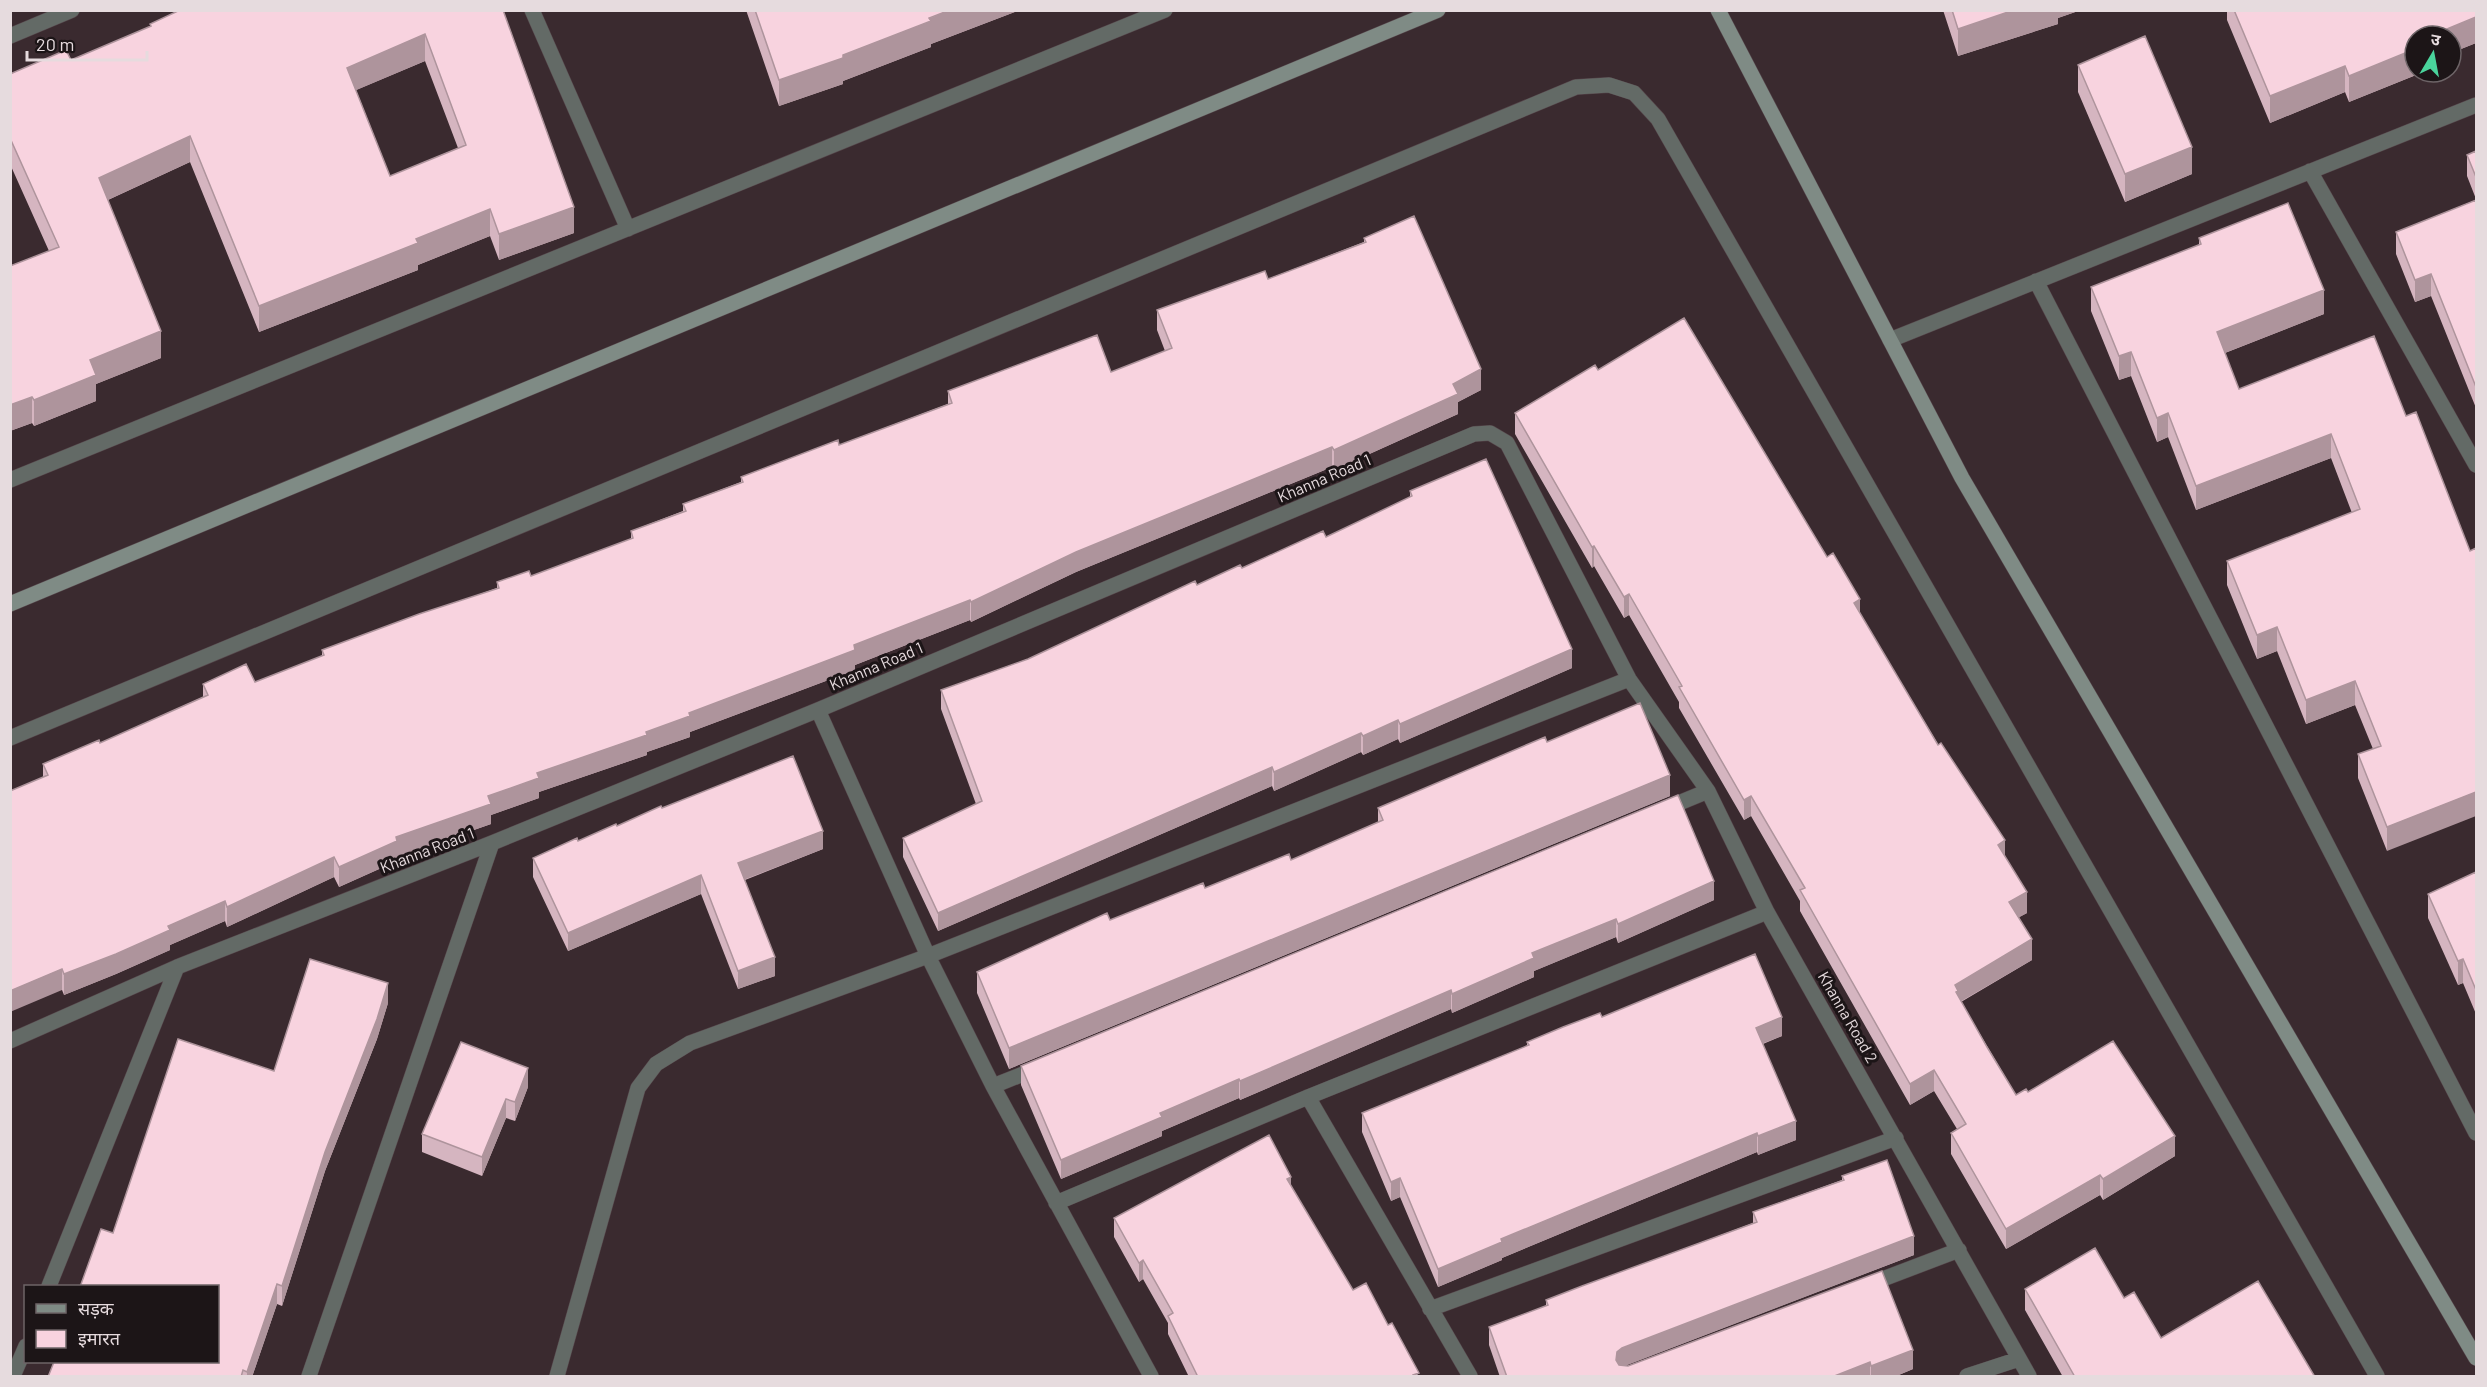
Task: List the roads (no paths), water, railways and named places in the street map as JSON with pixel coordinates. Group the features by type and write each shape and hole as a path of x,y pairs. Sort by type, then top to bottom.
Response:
{"street":[{"path":"10,36 72,10"},
{"path":"532,10 628,229"},
{"path":"10,480 1165,10"},
{"path":"10,604 1438,10"},
{"path":"1718,10 1962,478 2476,1358"},
{"path":"10,738 1576,87 1609,85 1635,93 1658,119 2377,1377"},
{"path":"1890,340 2476,105"},
{"path":"2310,171 2476,463"},
{"path":"2036,281 2476,1133"},
{"name":"Khanna Road 1","path":"10,1041 177,967 492,843 818,710 1474,434 1490,433 1507,443 1629,679"},
{"path":"558,1377 638,1088 656,1064 690,1043 928,956 1629,679"},
{"name":"Khanna Road 2","path":"1629,679 1708,791 1767,912 2029,1377"},
{"path":"818,710 928,956 993,1086 1151,1377"},
{"path":"1653,814 1708,791"},
{"path":"309,1377 492,843"},
{"path":"1056,1203 1308,1097 1767,912"},
{"path":"50,1285 177,967"},
{"path":"993,1086 1048,1064"},
{"path":"1308,1097 1470,1377"},
{"path":"1430,1309 1896,1138"},
{"path":"1848,1292 1959,1250"},
{"path":"13,1377 24,1351"},
{"path":"1967,1377 2019,1359"}]}
